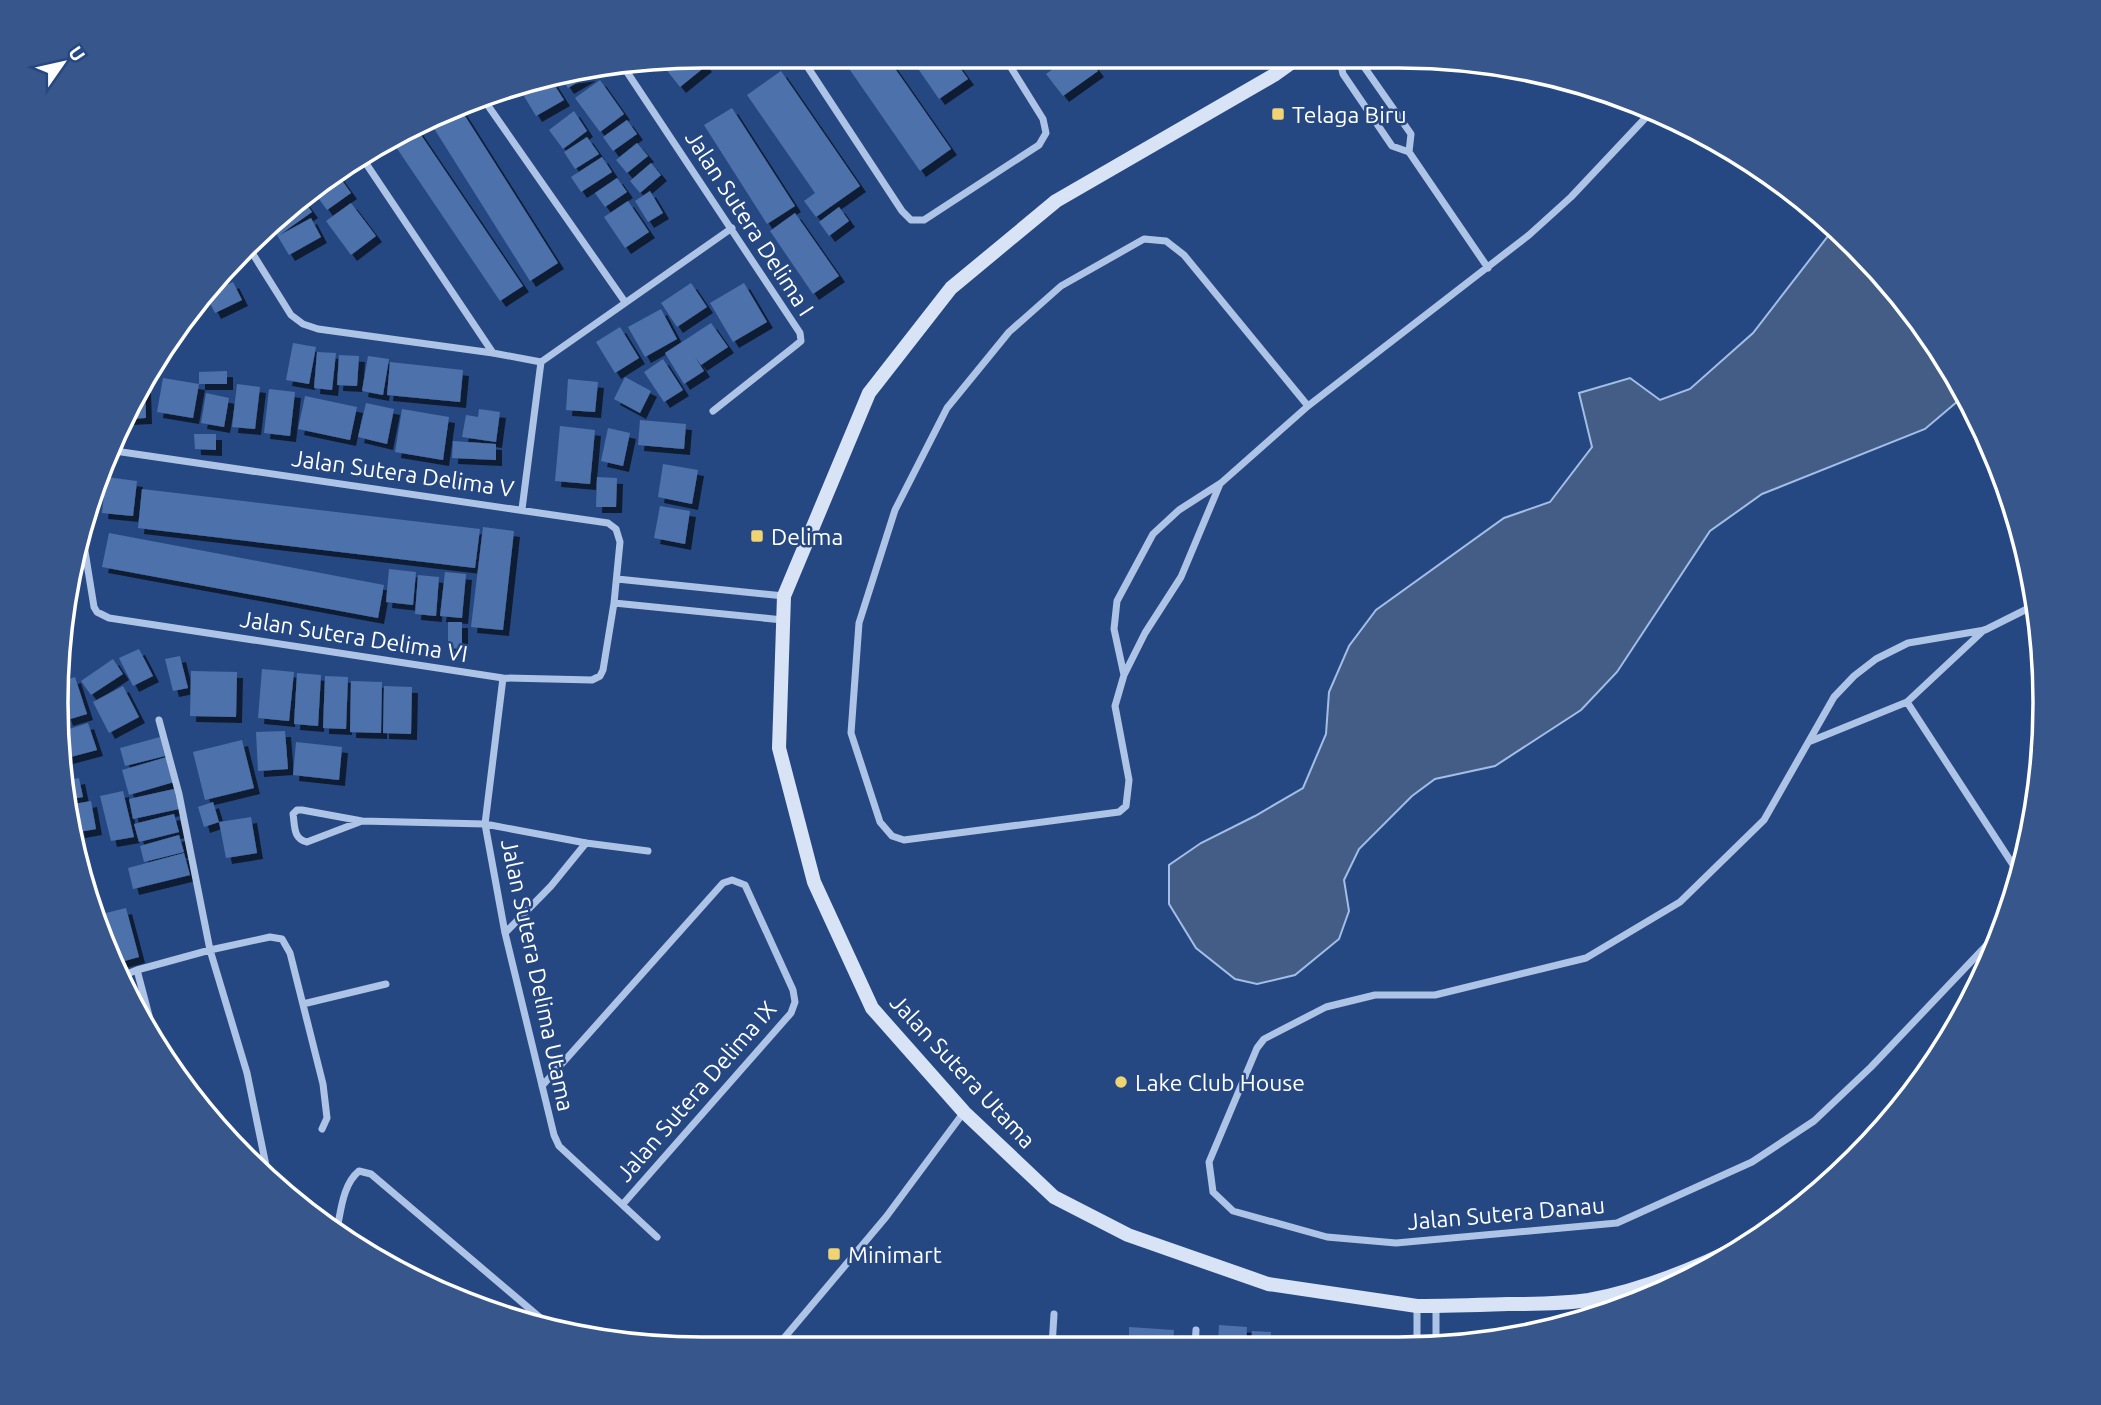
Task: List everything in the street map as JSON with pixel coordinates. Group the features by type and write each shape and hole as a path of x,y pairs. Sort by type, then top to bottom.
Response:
{"street":[{"path":"808,68 902,211 911,220 924,220 1039,145 1046,133 1043,119 1011,68"},
{"name":"Jalan Sutera Utama","path":"1284,68 1056,201 951,288 869,393 784,596 779,748 814,882 872,1008 964,1112 1054,1197 1128,1235 1268,1284 1418,1306 1543,1304 1586,1300 1626,1292 1656,1281"},
{"path":"1341,68 1392,146 1409,152 1488,268"},
{"path":"1365,68 1411,134 1409,152"},
{"name":"Jalan Sutera Delima I","path":"628,73 800,333 800,341 713,411"},
{"path":"488,106 625,302"},
{"path":"1124,674 1114,629 1117,601 1153,534 1179,510 1221,483 1308,406 1529,235 1571,197 1645,119"},
{"path":"367,165 493,353"},
{"path":"253,255 291,315 303,324 318,329 541,362 732,228"},
{"path":"1221,483 1181,577 1145,633 1124,674 1115,706 1129,780 1126,806 1119,812 904,840 892,836 880,822 851,733 859,623 895,510 947,408 1009,332 1061,286 1144,239 1166,241 1184,255 1308,406"},
{"path":"522,509 541,362"},
{"name":"Jalan Sutera Delima V","path":"121,452 608,523 616,530 620,542 614,603"},
{"name":"Jalan Sutera Delima VI","path":"86,556 94,607 97,612 109,618 503,678 592,680 600,676 614,603"},
{"path":"617,579 784,596"},
{"path":"614,603 783,620"},
{"path":"1810,741 1907,702 1985,630 2026,610"},
{"path":"1810,741 1834,697 1854,676 1877,659 1908,643 1985,630"},
{"name":"Jalan Sutera Delima Utama","path":"503,678 485,824 505,933 554,1135 559,1146 657,1237"},
{"path":"1907,702 2012,863"},
{"path":"159,720 179,794 210,950 247,1073 265,1161"},
{"name":"Jalan Sutera Danau","path":"1810,741 1764,820 1699,884 1680,902 1586,958 1435,995 1374,995 1326,1007 1264,1039 1257,1048 1209,1162 1213,1192 1233,1211 1327,1237 1396,1243 1617,1223 1752,1162 1814,1121 1871,1067 1981,951"},
{"path":"362,821 307,842 300,841 296,835 293,814 302,810 362,821 485,824 648,851"},
{"path":"505,933 551,886 586,842"},
{"name":"Jalan Sutera Delima IX","path":"542,1086 723,883 732,880 745,885 793,990 795,1002 791,1013 624,1204"},
{"path":"130,973 210,950 270,937 282,939 290,953 323,1084 327,1118 322,1129"},
{"path":"137,970 147,1009"},
{"path":"303,1004 387,984"},
{"path":"785,1337 886,1217 964,1112"},
{"path":"339,1222 351,1178 359,1171 371,1174 536,1314"},
{"path":"1417,1336 1418,1306"},
{"path":"1436,1306 1436,1335"},
{"path":"1053,1337 1054,1314"},
{"path":"1196,1330 1196,1337"}],"water":[{"path":"1828,236 1902,316 1957,402 1925,429 1762,494 1710,531 1617,672 1581,710 1495,766 1435,779 1412,796 1359,849 1344,880 1349,911 1339,939 1295,975 1257,984 1235,979 1196,948 1169,904 1169,865 1201,843 1303,788 1326,734 1329,692 1349,646 1376,610 1504,518 1550,502 1592,447 1579,393 1630,378 1660,400 1690,389 1753,333"}],"building":[{"path":"704,68 680,87 666,70"},
{"path":"849,68 895,68 951,149 920,171"},
{"path":"918,68 960,68 968,79 939,99"},
{"path":"1054,68 1096,68 1098,71 1063,96 1046,74"},
{"path":"781,71 860,186 816,217 804,201 815,193 747,95"},
{"path":"582,80 568,88 565,83"},
{"path":"600,80 624,114 600,132 575,98"},
{"path":"555,86 564,100 536,116 523,95"},
{"path":"732,108 795,206 767,224 704,125"},
{"path":"574,111 587,131 563,149 549,130"},
{"path":"465,115 558,263 530,281 434,129"},
{"path":"627,120 637,134 613,151 603,137"},
{"path":"421,135 523,286 500,301 396,147"},
{"path":"587,137 599,154 575,169 564,152"},
{"path":"637,143 648,156 627,173 616,160"},
{"path":"602,157 612,172 581,192 571,177"},
{"path":"651,163 661,175 640,193 630,181"},
{"path":"617,178 627,192 605,207 595,193"},
{"path":"342,181 351,193 327,210 318,198"},
{"path":"650,191 663,213 648,222 635,201"},
{"path":"628,201 649,232 625,248 604,217"},
{"path":"351,203 376,236 351,255 326,221"},
{"path":"308,206 312,212 278,236 311,218 321,237 289,255 276,233"},
{"path":"839,207 849,221 829,236 819,222"},
{"path":"795,213 839,276 813,294 770,231"},
{"path":"233,282 242,300 215,313 210,303 224,286"},
{"path":"691,283 707,307 677,327 661,303"},
{"path":"744,283 767,322 733,342 710,303"},
{"path":"661,309 677,339 645,357 628,327"},
{"path":"711,323 728,347 701,365 695,357 704,371 684,384 665,353"},
{"path":"620,327 639,358 615,373 596,342"},
{"path":"293,343 316,347 309,384 286,380"},
{"path":"317,352 336,353 332,390 314,388"},
{"path":"339,355 359,356 357,386 337,385"},
{"path":"368,356 389,359 383,395 362,391"},
{"path":"663,359 683,390 664,402 644,372"},
{"path":"390,362 463,370 460,402 387,395"},
{"path":"227,371 227,384 199,384 199,372"},
{"path":"625,377 651,391 640,413 614,399"},
{"path":"163,378 199,384 193,418 157,412"},
{"path":"568,379 598,382 595,412 566,410"},
{"path":"237,384 260,387 255,429 232,427"},
{"path":"269,389 295,392 290,436 264,433"},
{"path":"206,393 229,398 224,427 201,423"},
{"path":"305,396 357,407 350,440 298,429"},
{"path":"145,400 146,418 136,419"},
{"path":"366,403 394,409 387,444 358,437"},
{"path":"402,409 449,417 443,460 395,452"},
{"path":"479,409 500,412 496,442 462,437 466,415 478,417"},
{"path":"640,420 686,424 684,449 638,445"},
{"path":"560,426 595,430 590,484 555,481"},
{"path":"608,428 630,433 623,466 601,461"},
{"path":"194,434 216,434 216,450 195,449"},
{"path":"453,441 496,444 496,460 452,458"},
{"path":"663,464 698,470 692,504 658,497"},
{"path":"597,477 617,478 616,507 596,507"},
{"path":"110,478 137,481 133,516 102,513 104,493"},
{"path":"142,489 480,529 475,568 138,528"},
{"path":"660,506 690,511 685,544 654,538"},
{"path":"483,527 514,531 503,630 471,627"},
{"path":"109,533 384,585 378,618 102,567"},
{"path":"389,569 416,572 413,605 386,602"},
{"path":"445,572 466,574 462,618 440,616"},
{"path":"418,575 439,577 436,616 415,614"},
{"path":"448,622 462,622 462,649 448,648"},
{"path":"139,649 153,676 133,686 119,658"},
{"path":"180,656 188,688 173,691 165,659"},
{"path":"113,659 123,674 91,695 81,681"},
{"path":"262,669 294,672 289,721 258,718"},
{"path":"191,671 237,672 236,717 190,716"},
{"path":"297,673 321,675 318,726 294,724"},
{"path":"325,676 348,677 346,729 323,728"},
{"path":"75,677 87,714 69,719 68,702 69,679"},
{"path":"351,681 382,682 381,733 350,732"},
{"path":"123,686 139,717 109,733 93,702"},
{"path":"384,686 412,687 411,734 383,733"},
{"path":"88,723 97,750 71,757 69,729"},
{"path":"285,731 288,769 258,771 256,732"},
{"path":"160,737 165,756 125,766 120,748"},
{"path":"242,740 254,788 205,800 193,752"},
{"path":"296,742 342,747 339,780 293,775"},
{"path":"167,757 174,782 129,795 122,770"},
{"path":"79,778 83,797 76,798 73,779"},
{"path":"174,789 179,809 133,819 129,799"},
{"path":"123,791 134,837 111,841 100,796"},
{"path":"91,801 96,829 81,832 77,804"},
{"path":"213,802 219,822 204,827 198,807"},
{"path":"174,814 179,832 139,842 134,824"},
{"path":"251,817 257,853 226,858 219,822"},
{"path":"179,835 184,852 144,862 140,846"},
{"path":"184,853 190,875 133,889 128,868"},
{"path":"126,908 139,957 124,961 105,913"},
{"path":"1219,1325 1247,1327 1246,1337 1218,1337"},
{"path":"1129,1327 1174,1330 1174,1337 1129,1337"},
{"path":"1252,1331 1271,1332 1271,1337 1252,1337"}],"place":[{"name":"Telaga Biru","path":"1278,114"},
{"name":"Delima","path":"757,536"},
{"name":"Lake Club House","path":"1121,1082"},
{"name":"Minimart","path":"834,1254"}]}
